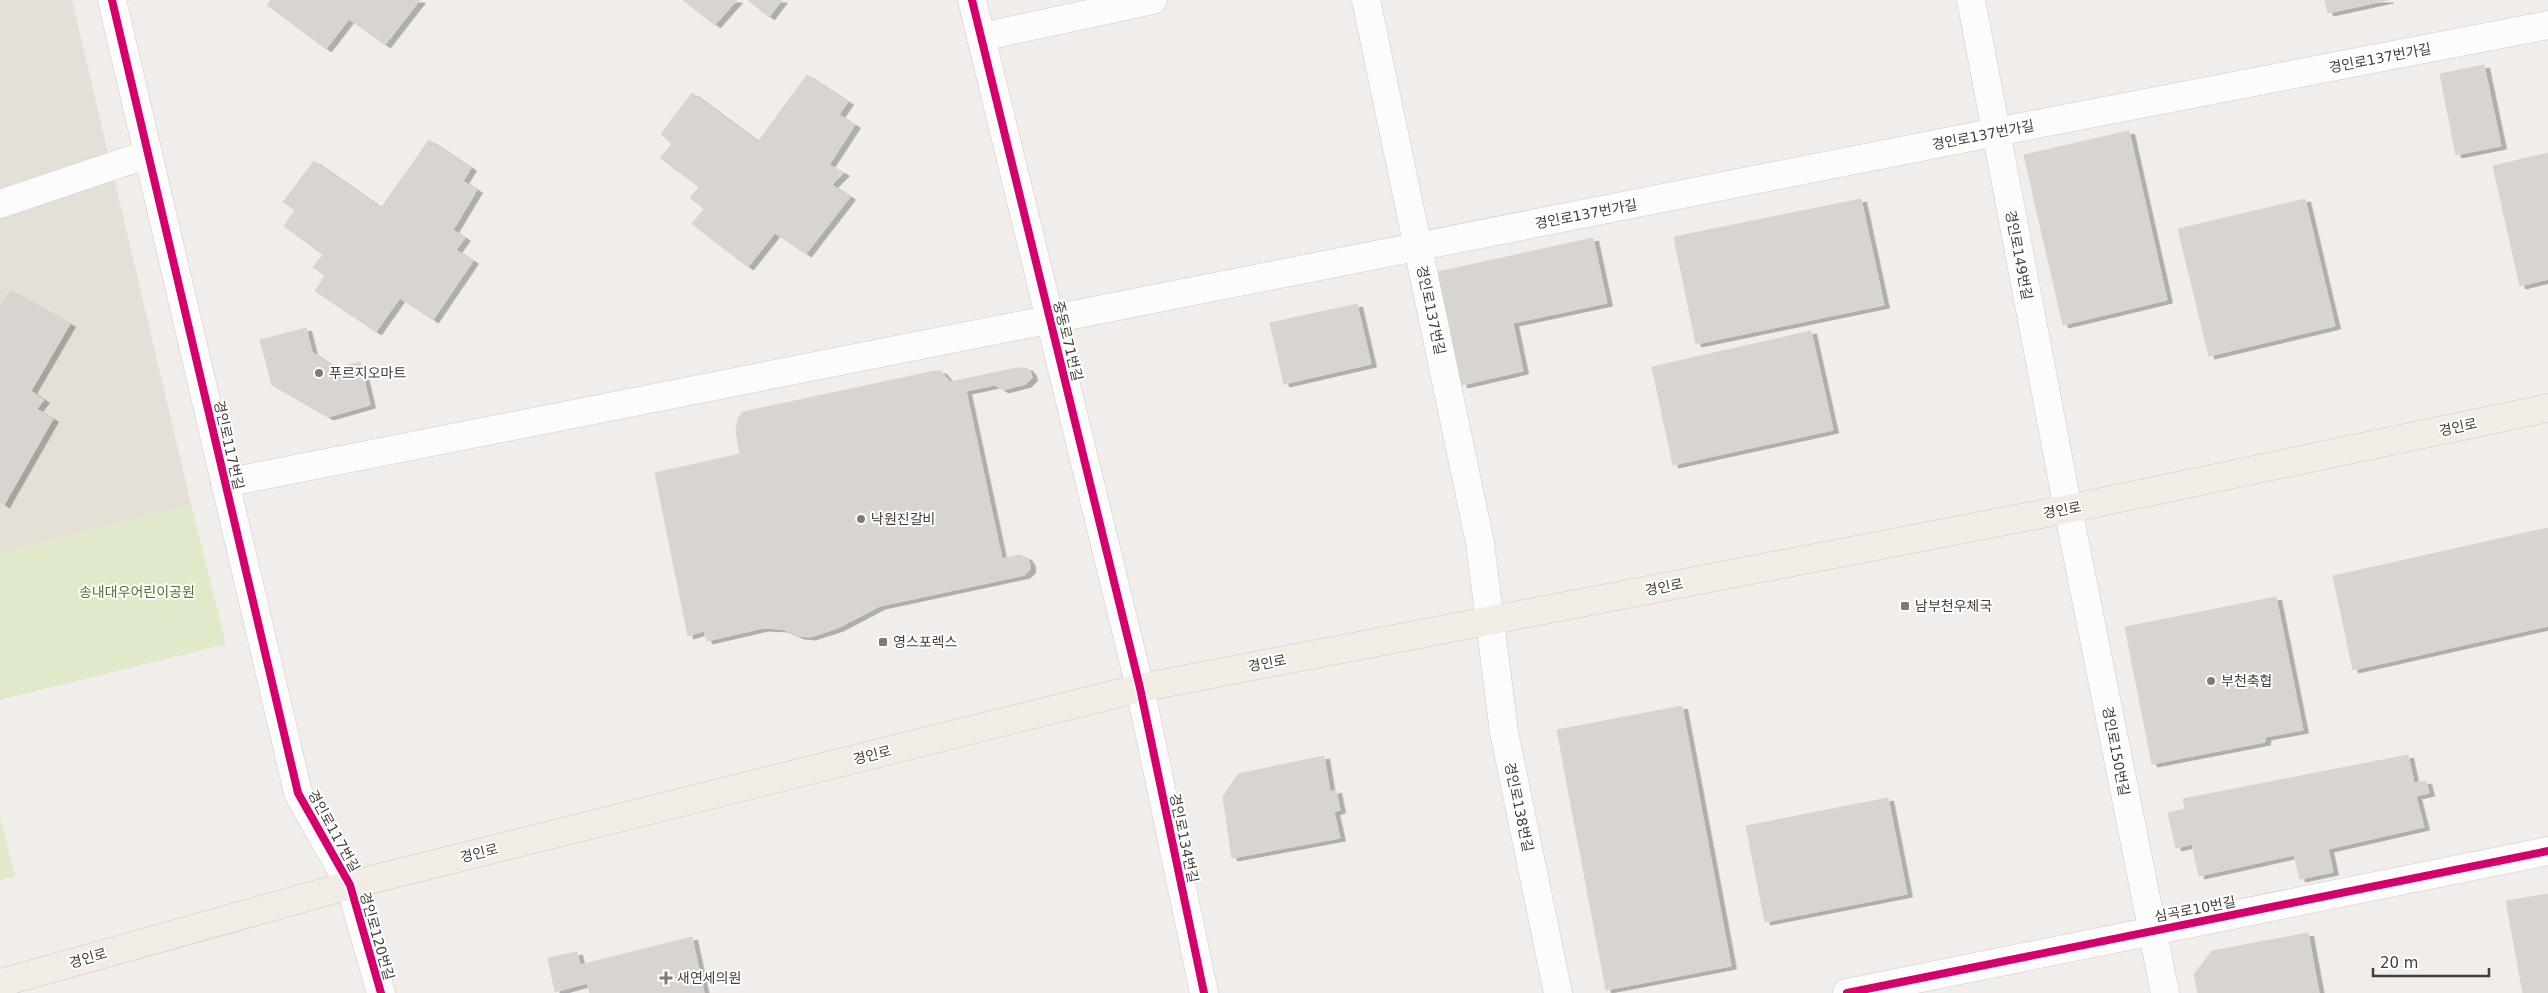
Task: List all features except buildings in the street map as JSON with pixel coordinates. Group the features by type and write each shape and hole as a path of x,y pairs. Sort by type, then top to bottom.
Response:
{"main road":[{"name":"경인로","path":"0,983 350,885 1140,688 2068,510 2548,408"}],"street":[{"name":"경인로117번길","path":"112,0 298,793 350,885"},
{"name":"중동로71번길","path":"972,0 1140,688"},
{"path":"980,37 1153,0"},
{"name":"경인로137번길","path":"1366,0 1480,543 1488,620"},
{"name":"경인로149번길","path":"1971,0 2068,510"},
{"name":"경인로137번가길","path":"225,483 1996,132 2548,25"},
{"path":"0,204 148,154"},
{"name":"경인로150번길","path":"2068,510 2165,993"},
{"name":"경인로138번길","path":"1488,620 1504,732 1558,993"},
{"name":"경인로134번길","path":"1140,688 1204,993"},
{"name":"심곡로10번길","path":"1847,993 2548,851"},
{"name":"경인로120번길","path":"350,885 381,993"}],"shaded area":[{"path":"0,0 72,0 191,504 0,554"}],"green space":[{"name":"송내대우어린이공원","path":"191,504 226,644 0,700 0,554"},
{"path":"0,816 15,876 0,880"}],"cycle path":[{"path":"112,0 298,793 350,885 381,993"},
{"path":"972,0 1140,688 1204,993"},
{"path":"1847,993 2548,851"}],"place":[{"name":"푸르지오마트","path":"319,373"},
{"name":"낙원진갈비","path":"861,519"},
{"name":"남부천우체국","path":"1905,606"},
{"name":"영스포렉스","path":"883,642"},
{"name":"부천축협","path":"2211,681"},
{"name":"새연세의원","path":"666,978"}]}
